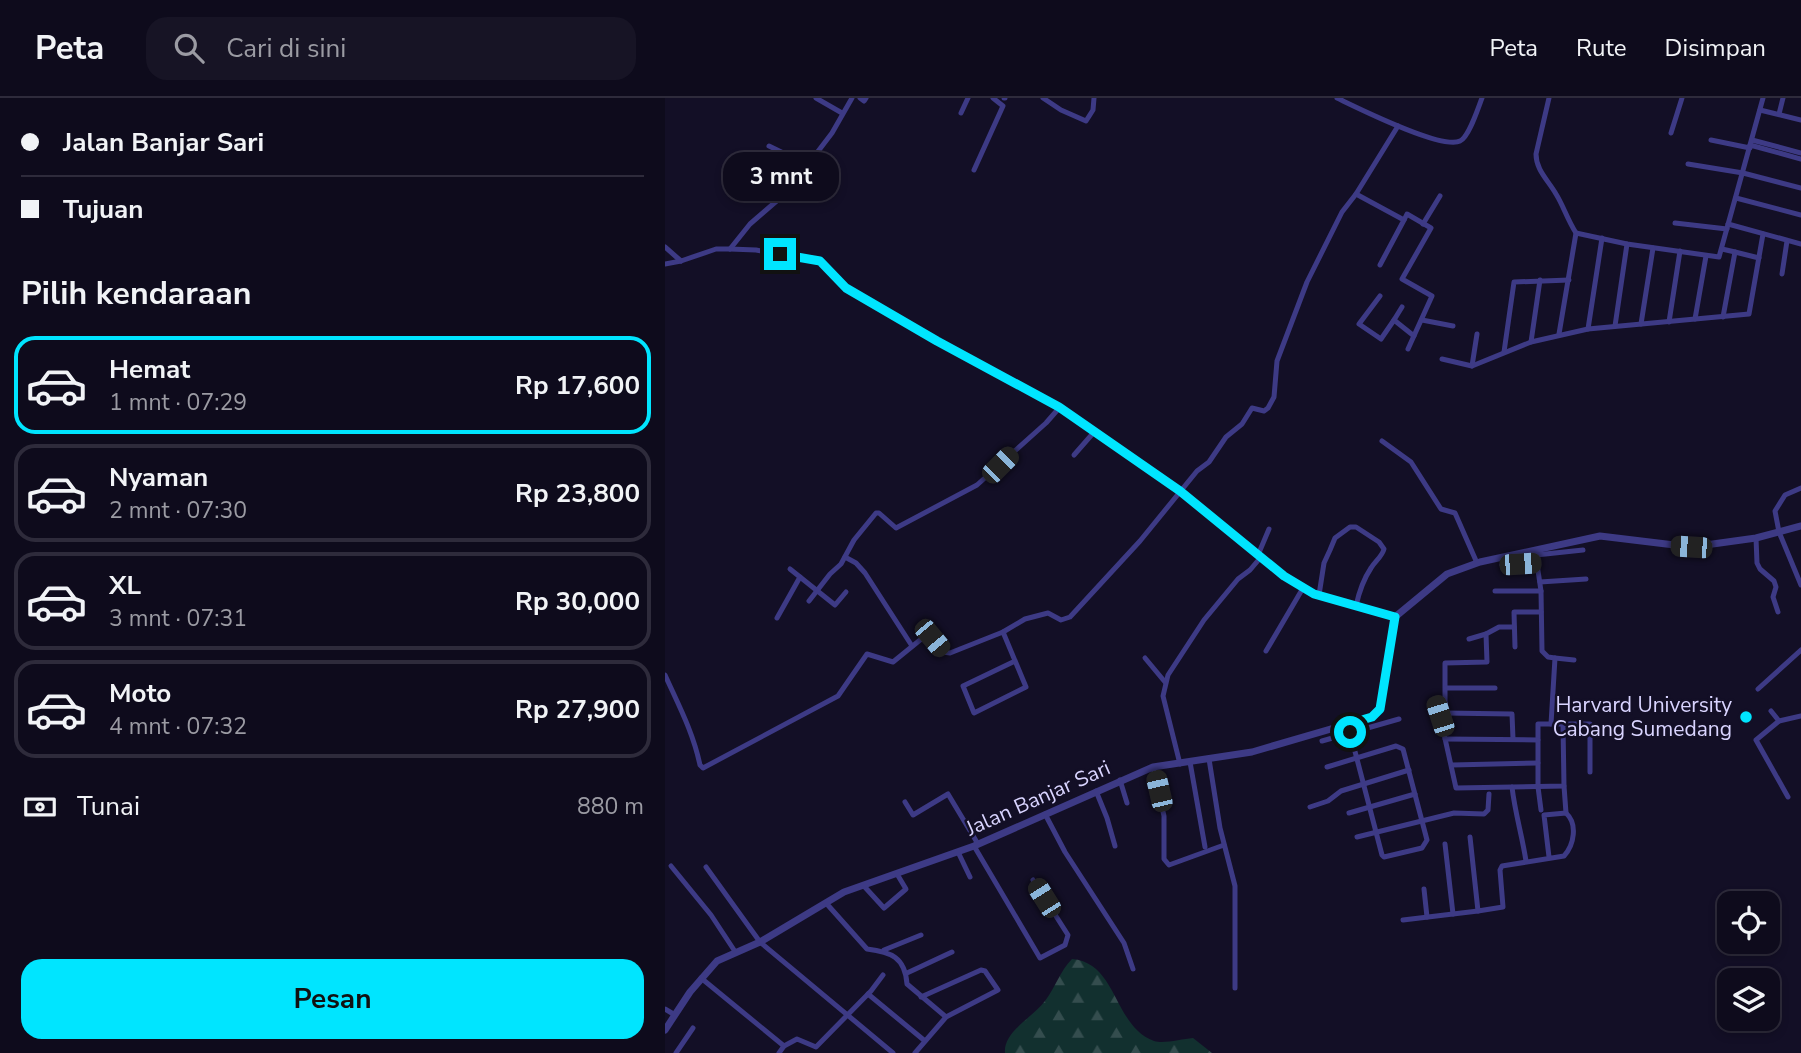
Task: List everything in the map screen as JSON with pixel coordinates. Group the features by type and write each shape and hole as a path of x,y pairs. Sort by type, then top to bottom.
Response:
{"street":[{"path":"816,98 842,113"},
{"path":"730,249 750,224 787,192 832,134 852,98"},
{"path":"859,98 864,101 866,98"},
{"path":"961,113 968,98"},
{"path":"974,170 1003,106 1000,98"},
{"path":"1044,98 1061,110 1086,121 1093,110 1094,98"},
{"path":"1338,98 1398,126 1444,143 1458,143 1465,137 1482,98"},
{"path":"1549,98 1536,162 1576,233 1559,334"},
{"path":"1671,133 1682,98"},
{"path":"1576,233 1627,244 1719,257 1763,98"},
{"path":"1779,114 1783,98"},
{"path":"1760,110 1801,120"},
{"path":"665,675 692,733 703,768 838,696 867,654 893,662 925,636 932,638 942,650 950,653 1003,632 1025,619 1048,613 1061,620 1070,617 1140,541 1180,491 1209,462 1226,437 1242,424 1252,408 1264,411 1268,408 1273,397 1277,361 1307,282 1337,220 1398,126"},
{"path":"1711,140 1801,153"},
{"path":"1751,144 1801,159"},
{"path":"769,146 808,165"},
{"path":"1688,164 1743,173 1801,188"},
{"path":"1356,194 1404,220"},
{"path":"1423,224 1440,196"},
{"path":"1736,198 1801,215"},
{"path":"1380,265 1408,214 1431,228 1402,279 1432,296 1408,349"},
{"path":"1675,223 1728,227 1800,244 1801,234"},
{"path":"1442,359 1472,366 1531,342 1559,334 1749,314 1763,234"},
{"path":"1588,329 1602,238"},
{"path":"1782,274 1787,241"},
{"path":"1615,326 1627,244"},
{"path":"665,247 681,261"},
{"path":"1641,324 1653,248"},
{"path":"1722,248 1759,258"},
{"path":"665,264 716,249 755,250 820,261 846,288 1059,407 1095,431 1180,491 1259,556 1303,588 1356,607 1395,617 1447,574 1477,563 1600,536 1691,547 1756,538 1801,526"},
{"path":"1669,322 1679,251"},
{"path":"1723,317 1735,252"},
{"path":"1695,319 1706,256"},
{"path":"1504,352 1514,282 1569,280"},
{"path":"1531,342 1540,281"},
{"path":"1380,296 1359,324 1381,339 1402,307"},
{"path":"1394,320 1414,336"},
{"path":"1422,320 1453,326"},
{"path":"1472,366 1477,334"},
{"path":"809,601 845,558 854,540 876,513 896,528 977,485 1046,423 1059,407"},
{"path":"1074,455 1095,431"},
{"path":"1382,441 1411,462 1441,509 1455,513 1477,563"},
{"path":"1801,488 1785,495 1775,511 1779,532 1801,585"},
{"path":"1319,595 1324,563 1335,538 1350,527 1356,527 1379,542 1384,549 1362,584 1356,607"},
{"path":"1180,764 1163,696 1165,682 1204,620 1238,579 1248,573 1259,556 1269,529"},
{"path":"1756,538 1758,563 1760,569 1774,581 1776,587 1773,597 1778,612"},
{"path":"1536,552 1583,550"},
{"path":"1536,552 1541,591 1542,651 1548,657 1574,660"},
{"path":"845,558 856,563 865,573 912,646"},
{"path":"1501,565 1538,562"},
{"path":"790,569 841,610"},
{"path":"777,618 800,577"},
{"path":"1540,582 1586,579"},
{"path":"1266,651 1303,588"},
{"path":"1495,591 1541,591"},
{"path":"835,605 846,592"},
{"path":"1515,646 1514,612 1541,612"},
{"name":"Jalan Banjar Sari","path":"666,1027 701,978 717,961 760,942 844,892 976,845 1153,767 1252,752 1349,728 1372,717 1380,709 1395,617"},
{"path":"1469,639 1499,627 1514,627"},
{"path":"1003,632 1025,687 974,713 963,687 1013,662"},
{"path":"1456,789 1445,739 1445,663 1487,662 1486,634"},
{"path":"1758,689 1801,650"},
{"path":"1145,658 1165,682"},
{"path":"1551,724 1555,658"},
{"path":"1446,688 1495,688"},
{"path":"1436,702 1443,715"},
{"path":"1771,711 1779,721"},
{"path":"1443,715 1512,714 1513,740"},
{"path":"1788,797 1756,740 1779,721 1801,716"},
{"path":"1322,741 1349,728 1399,719"},
{"path":"1541,810 1538,787 1538,724 1590,724 1590,772"},
{"path":"1563,725 1566,813"},
{"path":"1327,767 1357,758 1400,746 1409,770 1426,845 1386,858 1383,855 1376,832 1370,807 1364,784 1357,758 1349,728"},
{"path":"1445,739 1538,740"},
{"path":"1209,759 1224,845 1235,886 1235,988"},
{"path":"1191,762 1205,847"},
{"path":"1452,765 1538,763"},
{"path":"1153,767 1164,816 1166,863 1169,865 1224,845"},
{"path":"1310,807 1328,801 1341,791 1409,770"},
{"path":"1120,780 1127,803"},
{"path":"1447,788 1564,786"},
{"path":"1512,788 1515,816 1520,824 1526,861"},
{"path":"1096,791 1115,846"},
{"path":"905,802 913,815 948,794 1040,958 1065,945 1068,935 1033,880"},
{"path":"1349,813 1415,794"},
{"path":"1357,837 1463,812 1484,814 1488,810 1489,794"},
{"path":"1403,920 1503,907 1502,866 1564,856 1569,850 1573,828 1571,817 1566,813 1544,815 1549,857"},
{"path":"1045,814 1065,852 1124,943 1133,969"},
{"path":"1470,836 1478,911"},
{"path":"1445,844 1453,914"},
{"path":"958,852 970,877"},
{"path":"671,866 711,915 736,953"},
{"path":"706,866 760,942 894,1053"},
{"path":"863,885 884,908 906,889 897,874"},
{"path":"1424,890 1427,917"},
{"path":"826,903 867,948 884,950 921,935"},
{"path":"884,950 902,965 907,973 907,984 946,1017"},
{"path":"907,973 952,952"},
{"path":"915,1053 946,1017 998,990 985,971 981,970 921,998"},
{"path":"779,1053 784,1046 799,1039 814,1050 884,975"},
{"path":"701,978 784,1046"},
{"path":"868,994 925,1041"},
{"path":"665,1009 675,1015"},
{"path":"676,1053 693,1028"}],"green space":[{"path":"1072,959 1087,963 1098,971 1130,1022 1141,1033 1158,1042 1193,1038 1212,1053 1005,1053 1009,1038 1045,1001"}],"place":[{"name":"Harvard University Cabang Sumedang","path":"1746,717"}],"route":[{"path":"780,254 820,261 846,288 1059,407 1180,491 1284,576 1303,588 1333,600 1395,617 1380,709 1372,717 1348,724 1350,732"}]}
